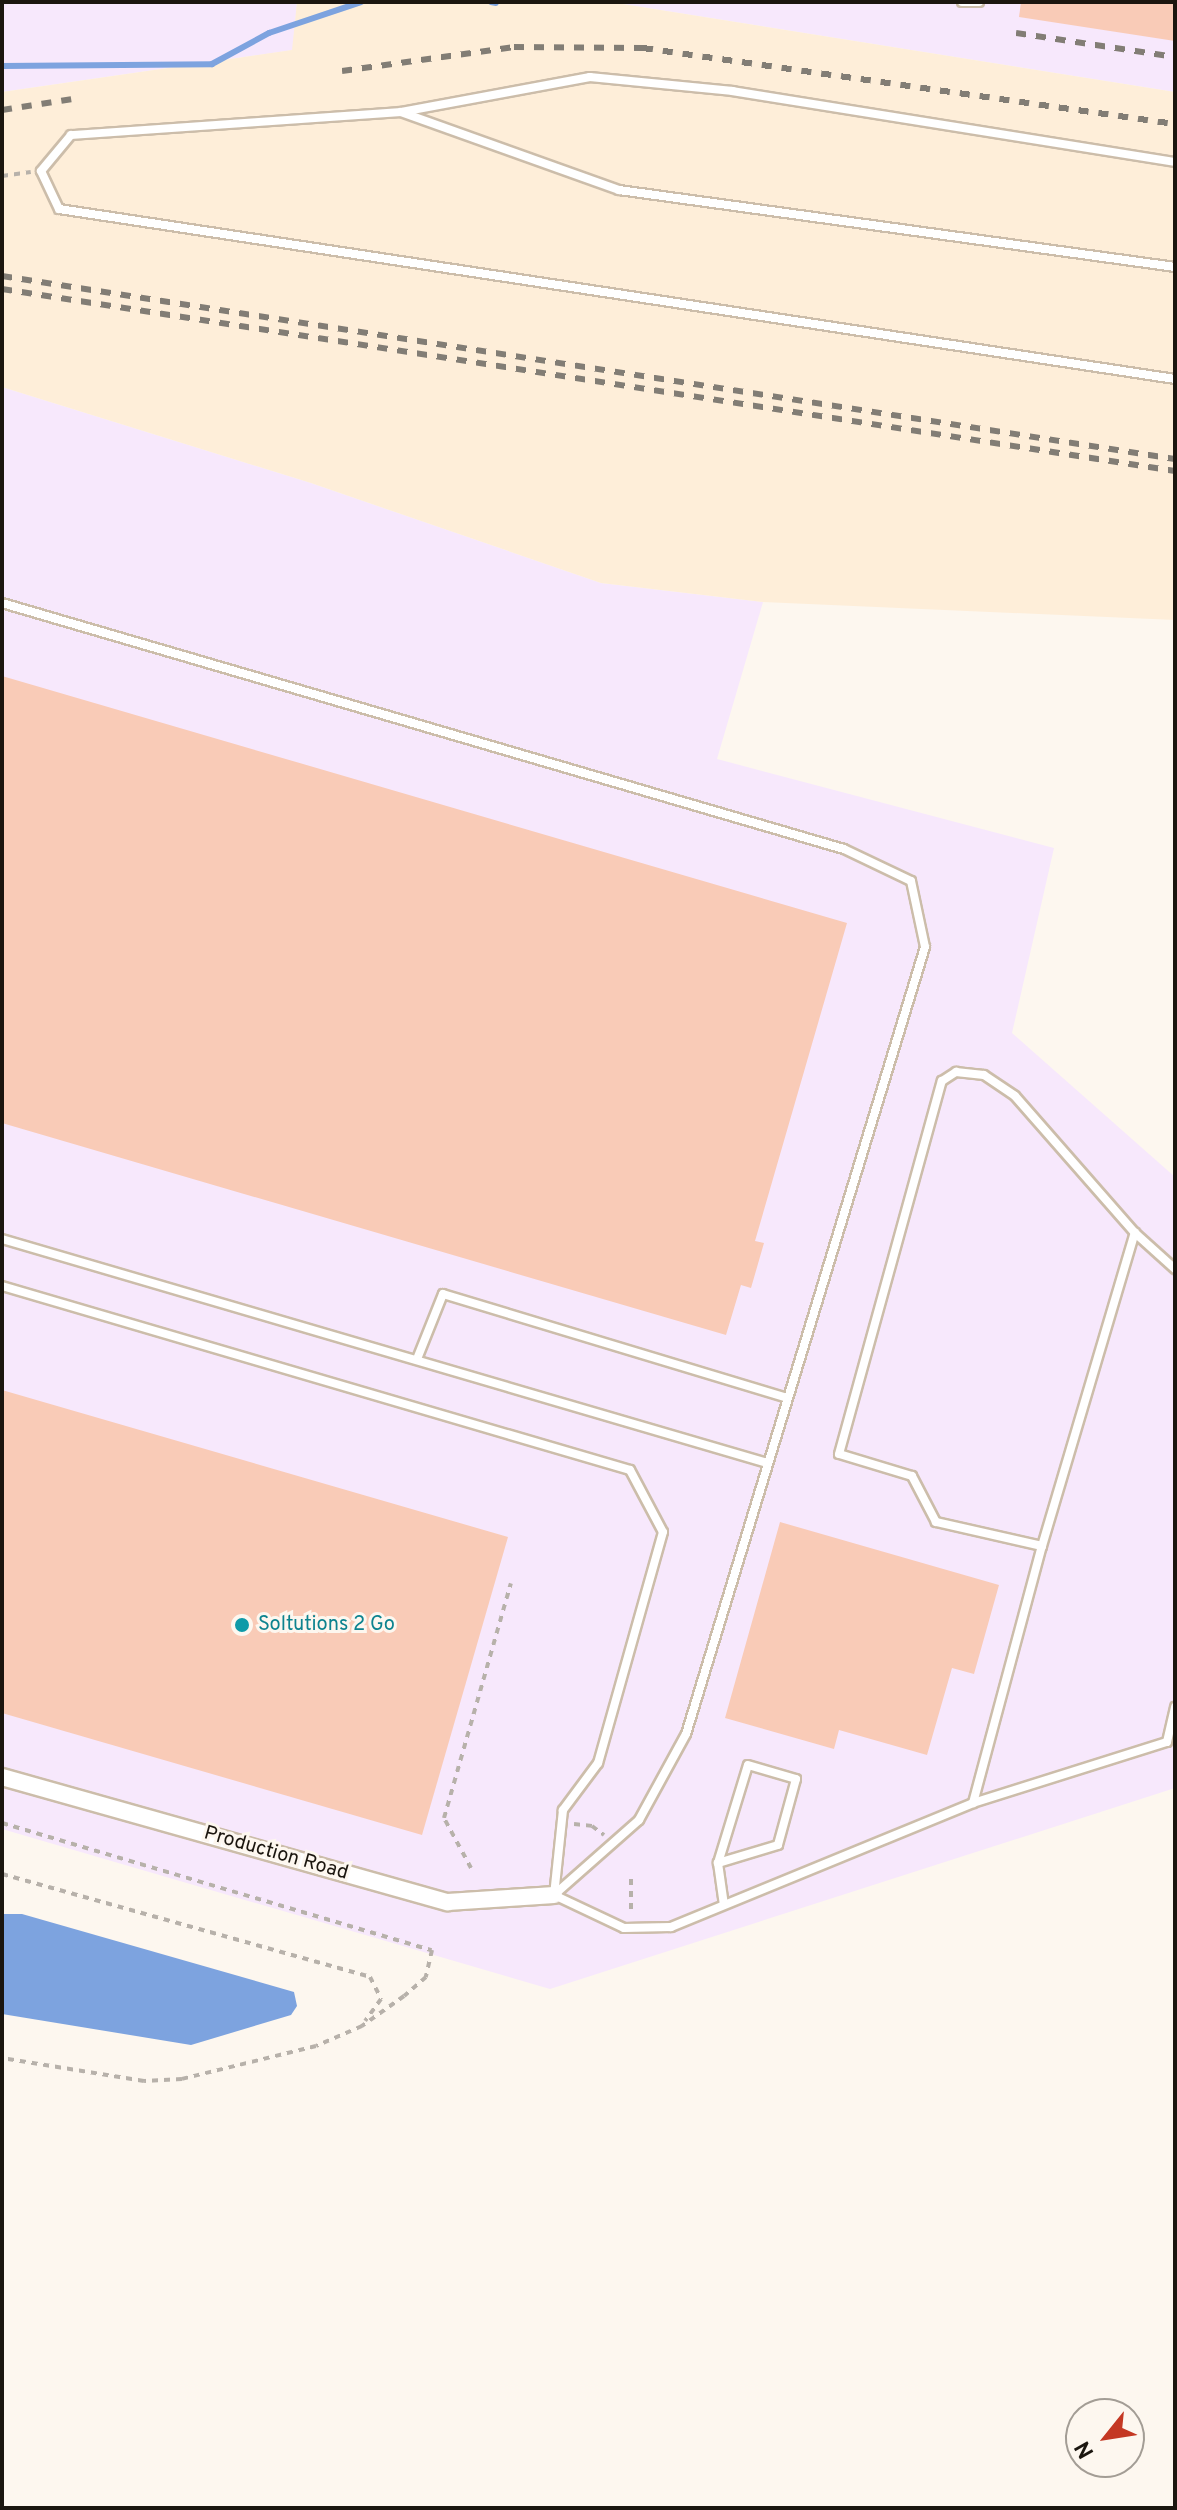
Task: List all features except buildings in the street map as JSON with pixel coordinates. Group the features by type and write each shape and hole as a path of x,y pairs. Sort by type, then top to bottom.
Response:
{"street":[{"name":"Production Road","path":"2,1777 448,1902 554,1895"}],"lane":[{"path":"962,2 979,2"},
{"path":"1175,162 733,91 590,77 401,112 71,135 41,171 59,209 1175,379"},
{"path":"401,112 619,190 1175,267"},
{"path":"2,603 844,849 911,881 925,947 686,1734 639,1820 554,1895"},
{"path":"1042,1546 936,1522 912,1476 839,1454 942,1081 956,1072 984,1075 1015,1096 1135,1233 1175,1269"},
{"path":"973,1803 1042,1546 1135,1233"},
{"path":"2,1239 767,1463"},
{"path":"2,1286 630,1470 663,1532 598,1763 563,1810 554,1895"},
{"path":"417,1359 443,1294 787,1398"},
{"path":"554,1895 624,1928 671,1927 973,1803 1167,1742 1175,1707"},
{"path":"718,1863 778,1845 796,1779 748,1765 718,1863 724,1905"}],"path":[{"path":"2,176 41,171"},
{"path":"471,1868 444,1818 511,1583"},
{"path":"2,1823 432,1950 426,1977 362,2026 316,2046 182,2079 144,2081 2,2058"},
{"path":"574,1824 592,1826 607,1837"},
{"path":"2,1874 370,1977 381,1999 362,2026"},
{"path":"631,1879 631,1909"}],"shaded area":[{"path":"2,2 297,2 293,50 2,92"},
{"path":"297,2 610,2 1175,92 1175,620 763,602 601,583 311,483 2,387 2,92 292,50"},
{"path":"610,2 1175,2 1175,92"},
{"path":"2,387 311,483 601,583 763,602 717,759 1054,848 1012,1033 1175,1177 1175,1788 550,1989 2,1829"}],"water":[{"path":"2,1914 22,1914 294,1992 297,2006 291,2015 191,2045 2,2014"}],"waterway":[{"path":"2,66 212,64 269,33 361,2"},
{"path":"491,2 496,3"}],"railway":[{"path":"1016,33 1175,57"},
{"path":"342,71 514,47 643,48 1175,124"},
{"path":"2,110 79,98"},
{"path":"2,276 1175,459"},
{"path":"2,289 1175,471"}],"place":[{"name":"Soltutions 2 Go","path":"242,1625"}]}
